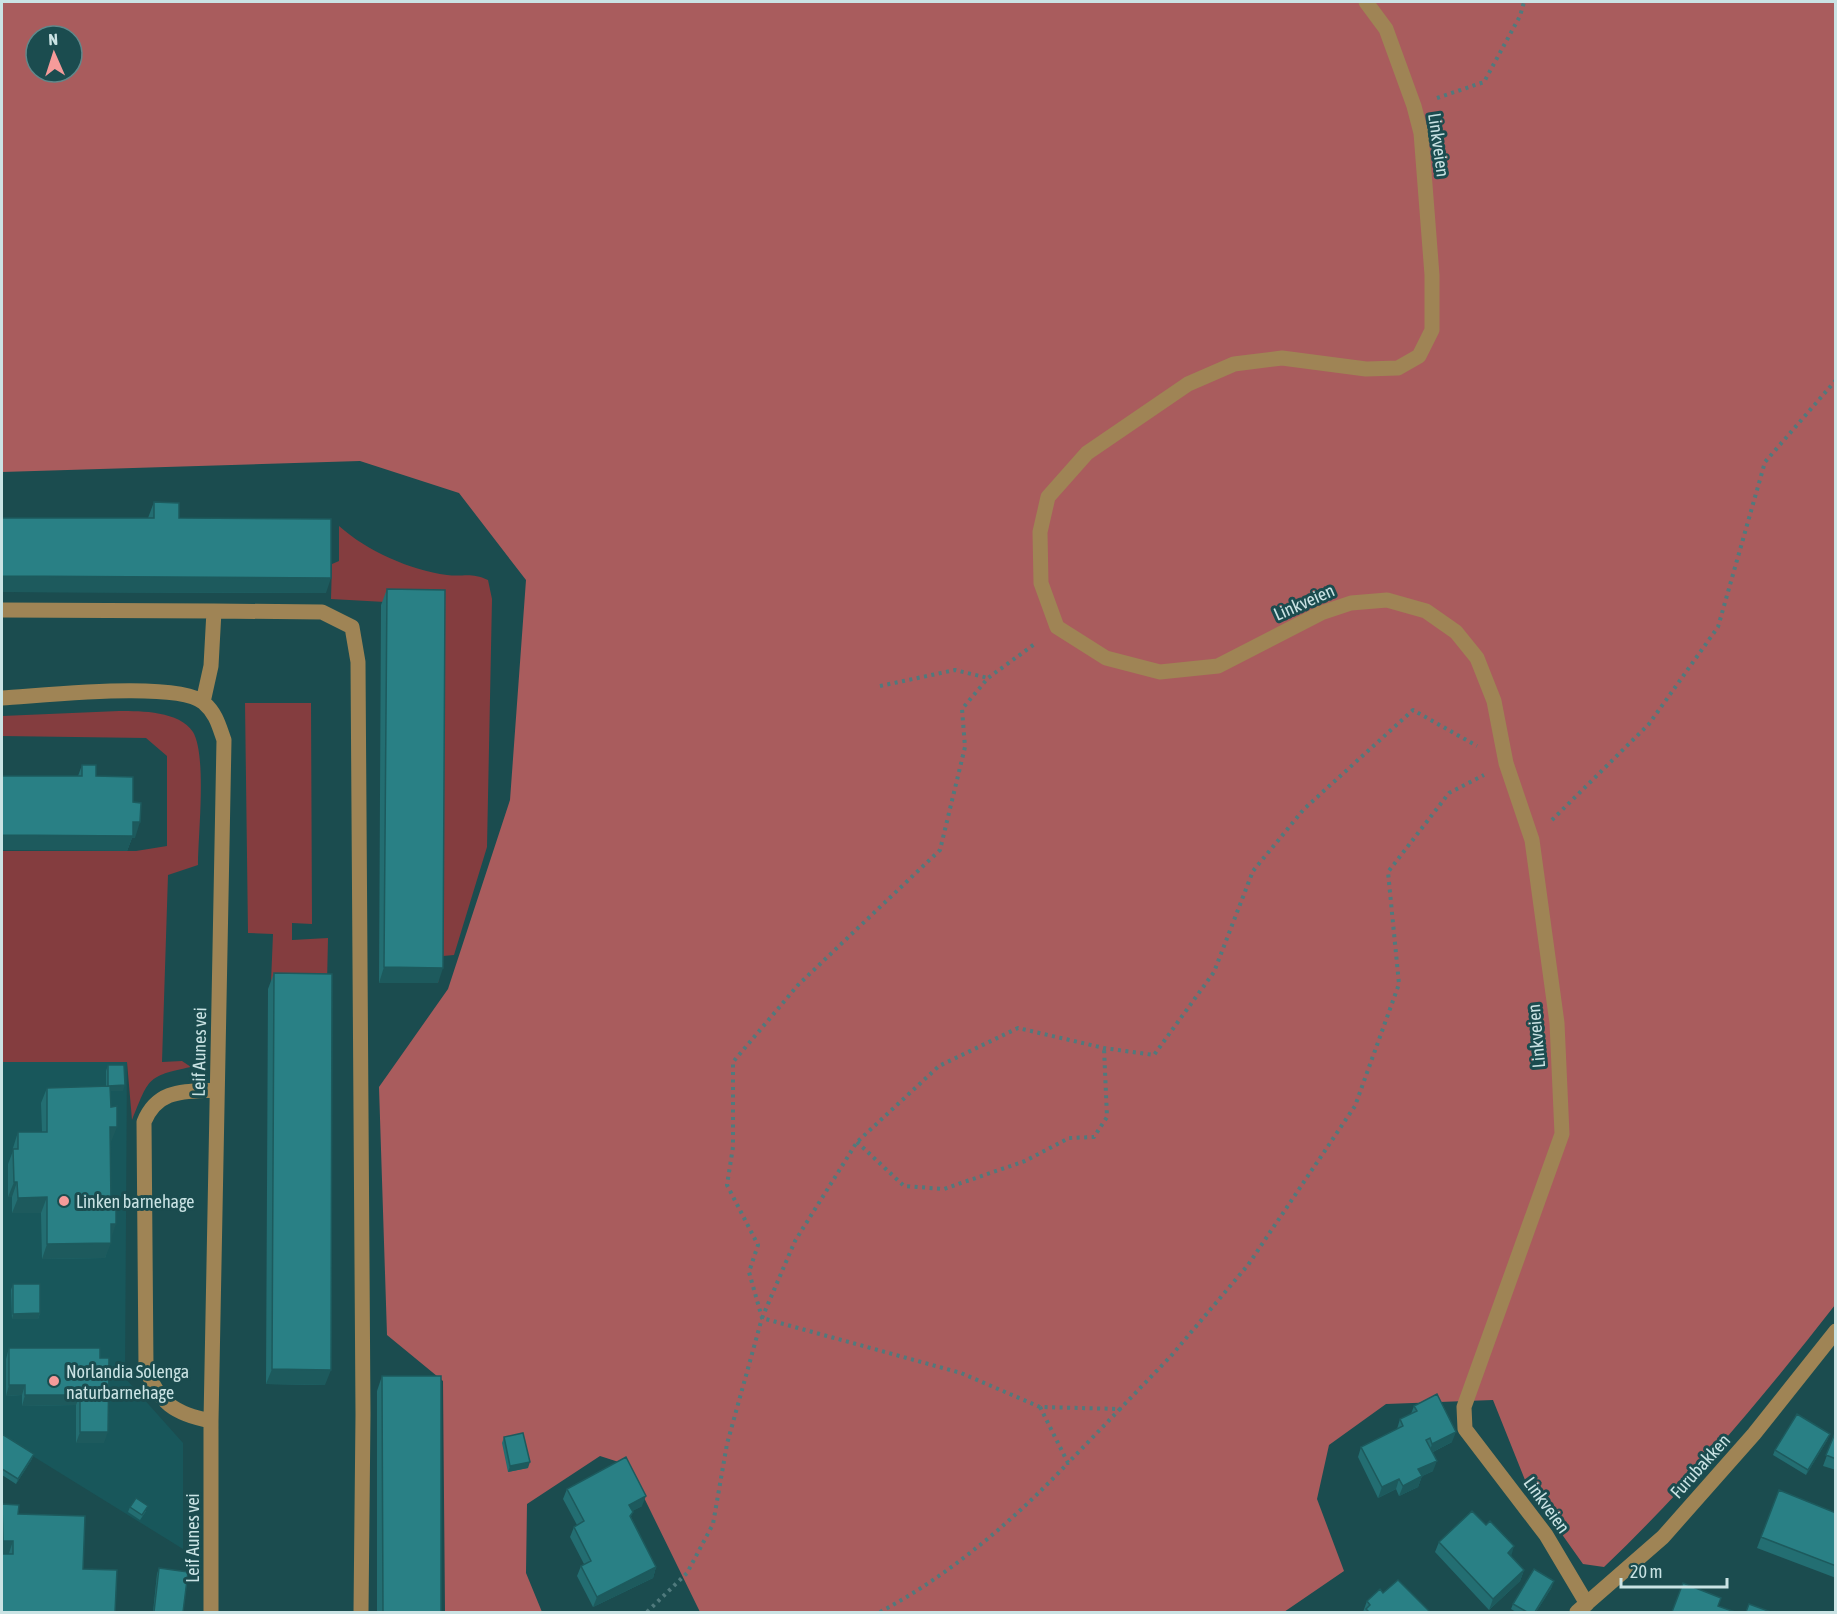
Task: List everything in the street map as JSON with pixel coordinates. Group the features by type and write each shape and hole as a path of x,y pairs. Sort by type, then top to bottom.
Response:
{"street":[{"name":"Linkveien","path":"1366,2 1386,29 1414,106 1421,133 1432,274 1432,330 1419,356 1398,368 1366,369 1281,358 1234,364 1188,384 1087,453 1048,497 1040,532 1041,583 1058,627 1106,658 1160,672 1218,666 1321,613 1351,603 1387,600 1426,611 1455,632 1478,658 1494,701 1506,763 1532,840 1557,1023 1562,1134 1464,1407 1465,1429 1546,1535 1582,1608"},
{"path":"2,610 322,612 352,627 358,662 363,1402 361,1612"},
{"path":"2,698 112,692 174,692 203,702 211,666 214,611"},
{"name":"Leif Aunes vei","path":"203,702 217,718 224,740 211,1421 211,1612"},
{"path":"211,1421 186,1416 168,1405 152,1386 146,1367 144,1122 150,1107 160,1098 182,1092 217,1090"},
{"name":"Furubakken","path":"1582,1608 1663,1537 1754,1434 1836,1331"}],"path":[{"path":"1414,106 1484,82 1520,16 1524,2"},
{"path":"1532,840 1649,724 1718,627 1765,462 1836,380"},
{"path":"762,1318 749,1272 758,1245 727,1185 733,1147 733,1062 798,985 940,850 965,747 962,709 988,678 1058,627"},
{"path":"880,686 955,670 988,678"},
{"path":"646,1612 687,1574 713,1524 727,1444 762,1318 795,1241 857,1142 939,1066 1018,1028 1104,1048 1154,1054 1214,972 1253,871 1305,809 1413,710 1506,763"},
{"path":"880,1612 906,1598 1023,1510 1171,1356 1248,1265 1355,1106 1399,984 1388,872 1449,793 1506,763"},
{"path":"857,1142 904,1186 944,1189 1025,1161 1069,1138 1094,1137 1107,1117 1104,1048"},
{"path":"762,1318 961,1373 1040,1407 1120,1409"},
{"path":"1040,1407 1068,1463"}],"shaded area":[{"path":"2,2 1835,2 1835,1305 1695,1473 1604,1567 1583,1564 1527,1485 1493,1400 1386,1404 1329,1445 1317,1499 1344,1571 1284,1612 700,1612 628,1465 600,1456 527,1504 526,1573 542,1612 445,1612 443,1381 387,1335 379,1087 448,989 510,800 526,580 459,493 360,461 2,472"},
{"path":"339,526 362,544 404,564 433,572 472,575 488,580 492,599 487,847 454,955 443,956 438,983 439,605 331,599 332,564 339,561"},
{"path":"245,703 311,703 312,924 292,923 292,940 328,938 327,984 271,982 273,934 248,933"},
{"path":"138,711 169,716 187,725 193,732 197,743 201,777 198,865 168,875 162,1062 182,1061 191,1067 165,1073 151,1082 132,1120 127,1062 2,1062 2,851 136,851 167,846 167,756 146,738 2,736 2,716"},
{"path":"2,1062 127,1062 125,1378 183,1443 183,1549 2,1437"}],"building":[{"path":"154,502 179,503 179,518 331,519 331,578 2,576 2,518 154,518"},
{"path":"387,589 445,590 443,968 384,967"},
{"path":"82,765 96,765 96,776 133,777 133,802 141,803 140,822 133,822 133,836 2,835 2,776 82,776"},
{"path":"274,973 332,974 331,1370 272,1369"},
{"path":"108,1065 124,1065 125,1085 108,1086"},
{"path":"110,1086 111,1107 117,1106 117,1127 110,1127 111,1203 116,1203 116,1224 111,1224 111,1243 47,1244 47,1197 18,1198 17,1182 14,1182 13,1149 18,1149 18,1132 47,1132 47,1088"},
{"path":"13,1284 40,1284 40,1313 13,1314"},
{"path":"9,1348 100,1348 100,1358 109,1358 108,1432 80,1432 80,1395 25,1395 25,1385 9,1385"},
{"path":"382,1376 441,1376 441,1612 383,1612"},
{"path":"1437,1394 1456,1432 1432,1444 1430,1438 1426,1440 1437,1461 1418,1469 1422,1476 1403,1486 1399,1479 1382,1487 1361,1447 1403,1426 1400,1419 1417,1411 1414,1406"},
{"path":"1797,1414 1830,1434 1808,1470 1775,1450"},
{"path":"1836,1431 1836,1459 1826,1455"},
{"path":"523,1433 530,1462 510,1466 504,1437"},
{"path":"2,1434 34,1454 18,1479 2,1469"},
{"path":"626,1457 646,1496 629,1505 633,1512 630,1516 656,1567 597,1597 581,1566 591,1561 574,1527 584,1521 567,1489"},
{"path":"1779,1490 1836,1513 1836,1566 1761,1537"},
{"path":"136,1498 148,1506 142,1515 130,1507"},
{"path":"2,1504 19,1505 18,1514 85,1516 83,1569 117,1570 115,1612 2,1612 2,1554 13,1554 13,1541 3,1541"},
{"path":"1472,1511 1486,1525 1490,1521 1514,1546 1508,1553 1524,1570 1493,1599 1439,1542"},
{"path":"159,1568 188,1572 183,1612 154,1612"},
{"path":"1534,1569 1554,1581 1535,1612 1527,1612 1513,1604"},
{"path":"1398,1580 1430,1612 1369,1612 1366,1609 1370,1605 1367,1601 1380,1589 1383,1593"},
{"path":"1683,1583 1721,1598 1718,1606 1735,1612 1672,1612"},
{"path":"1749,1604 1771,1612 1746,1612"}],"place":[{"name":"Linken barnehage","path":"64,1201"},
{"name":"Norlandia Solenga naturbarnehage","path":"54,1381"}]}
